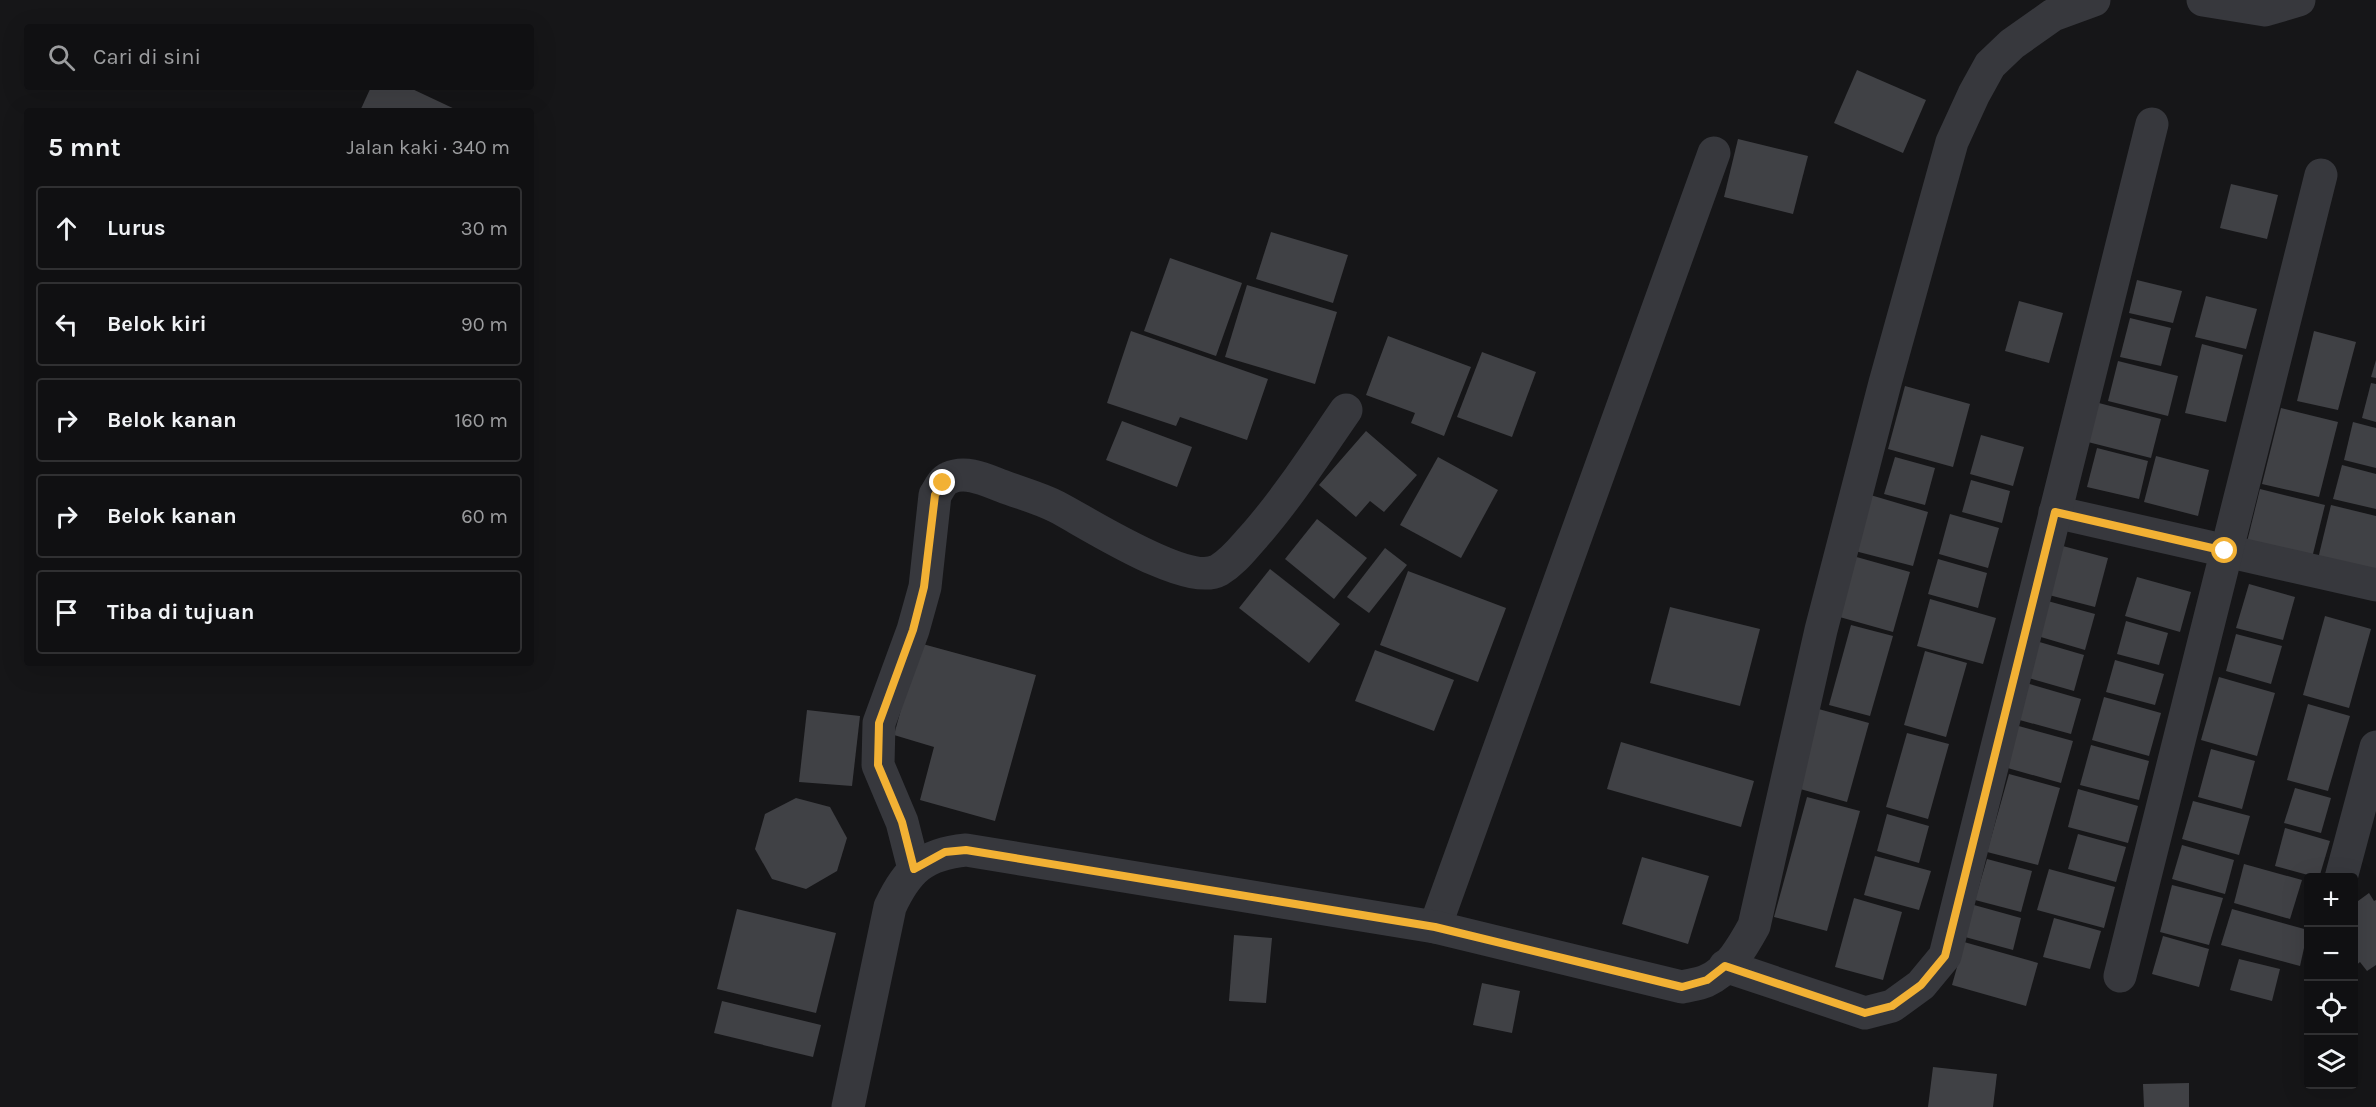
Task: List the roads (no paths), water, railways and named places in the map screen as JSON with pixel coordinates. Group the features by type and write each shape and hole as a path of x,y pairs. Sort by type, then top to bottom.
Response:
{"street":[{"path":"848,1107 890,907 900,885 914,869 945,852 966,850 1435,927 1682,987 1707,980 1725,966 1743,947 1754,926 1821,630 1885,383 1952,142 1990,65 2012,45 2053,15 2094,0"},
{"path":"2203,0 2265,10 2299,0"},
{"path":"1725,966 1865,1013 1892,1006 1921,985 1945,956 2152,124"},
{"path":"1435,927 1714,153"},
{"path":"2120,976 2321,175"},
{"path":"914,869 902,822 878,765 879,723 913,630 924,587 935,495 943,483 948,478 958,475 976,477 1055,506 1160,561 1192,573 1217,571 1235,558 1278,509 1346,410"},
{"path":"2055,512 2376,585"},
{"path":"2342,873 2376,747"}]}
